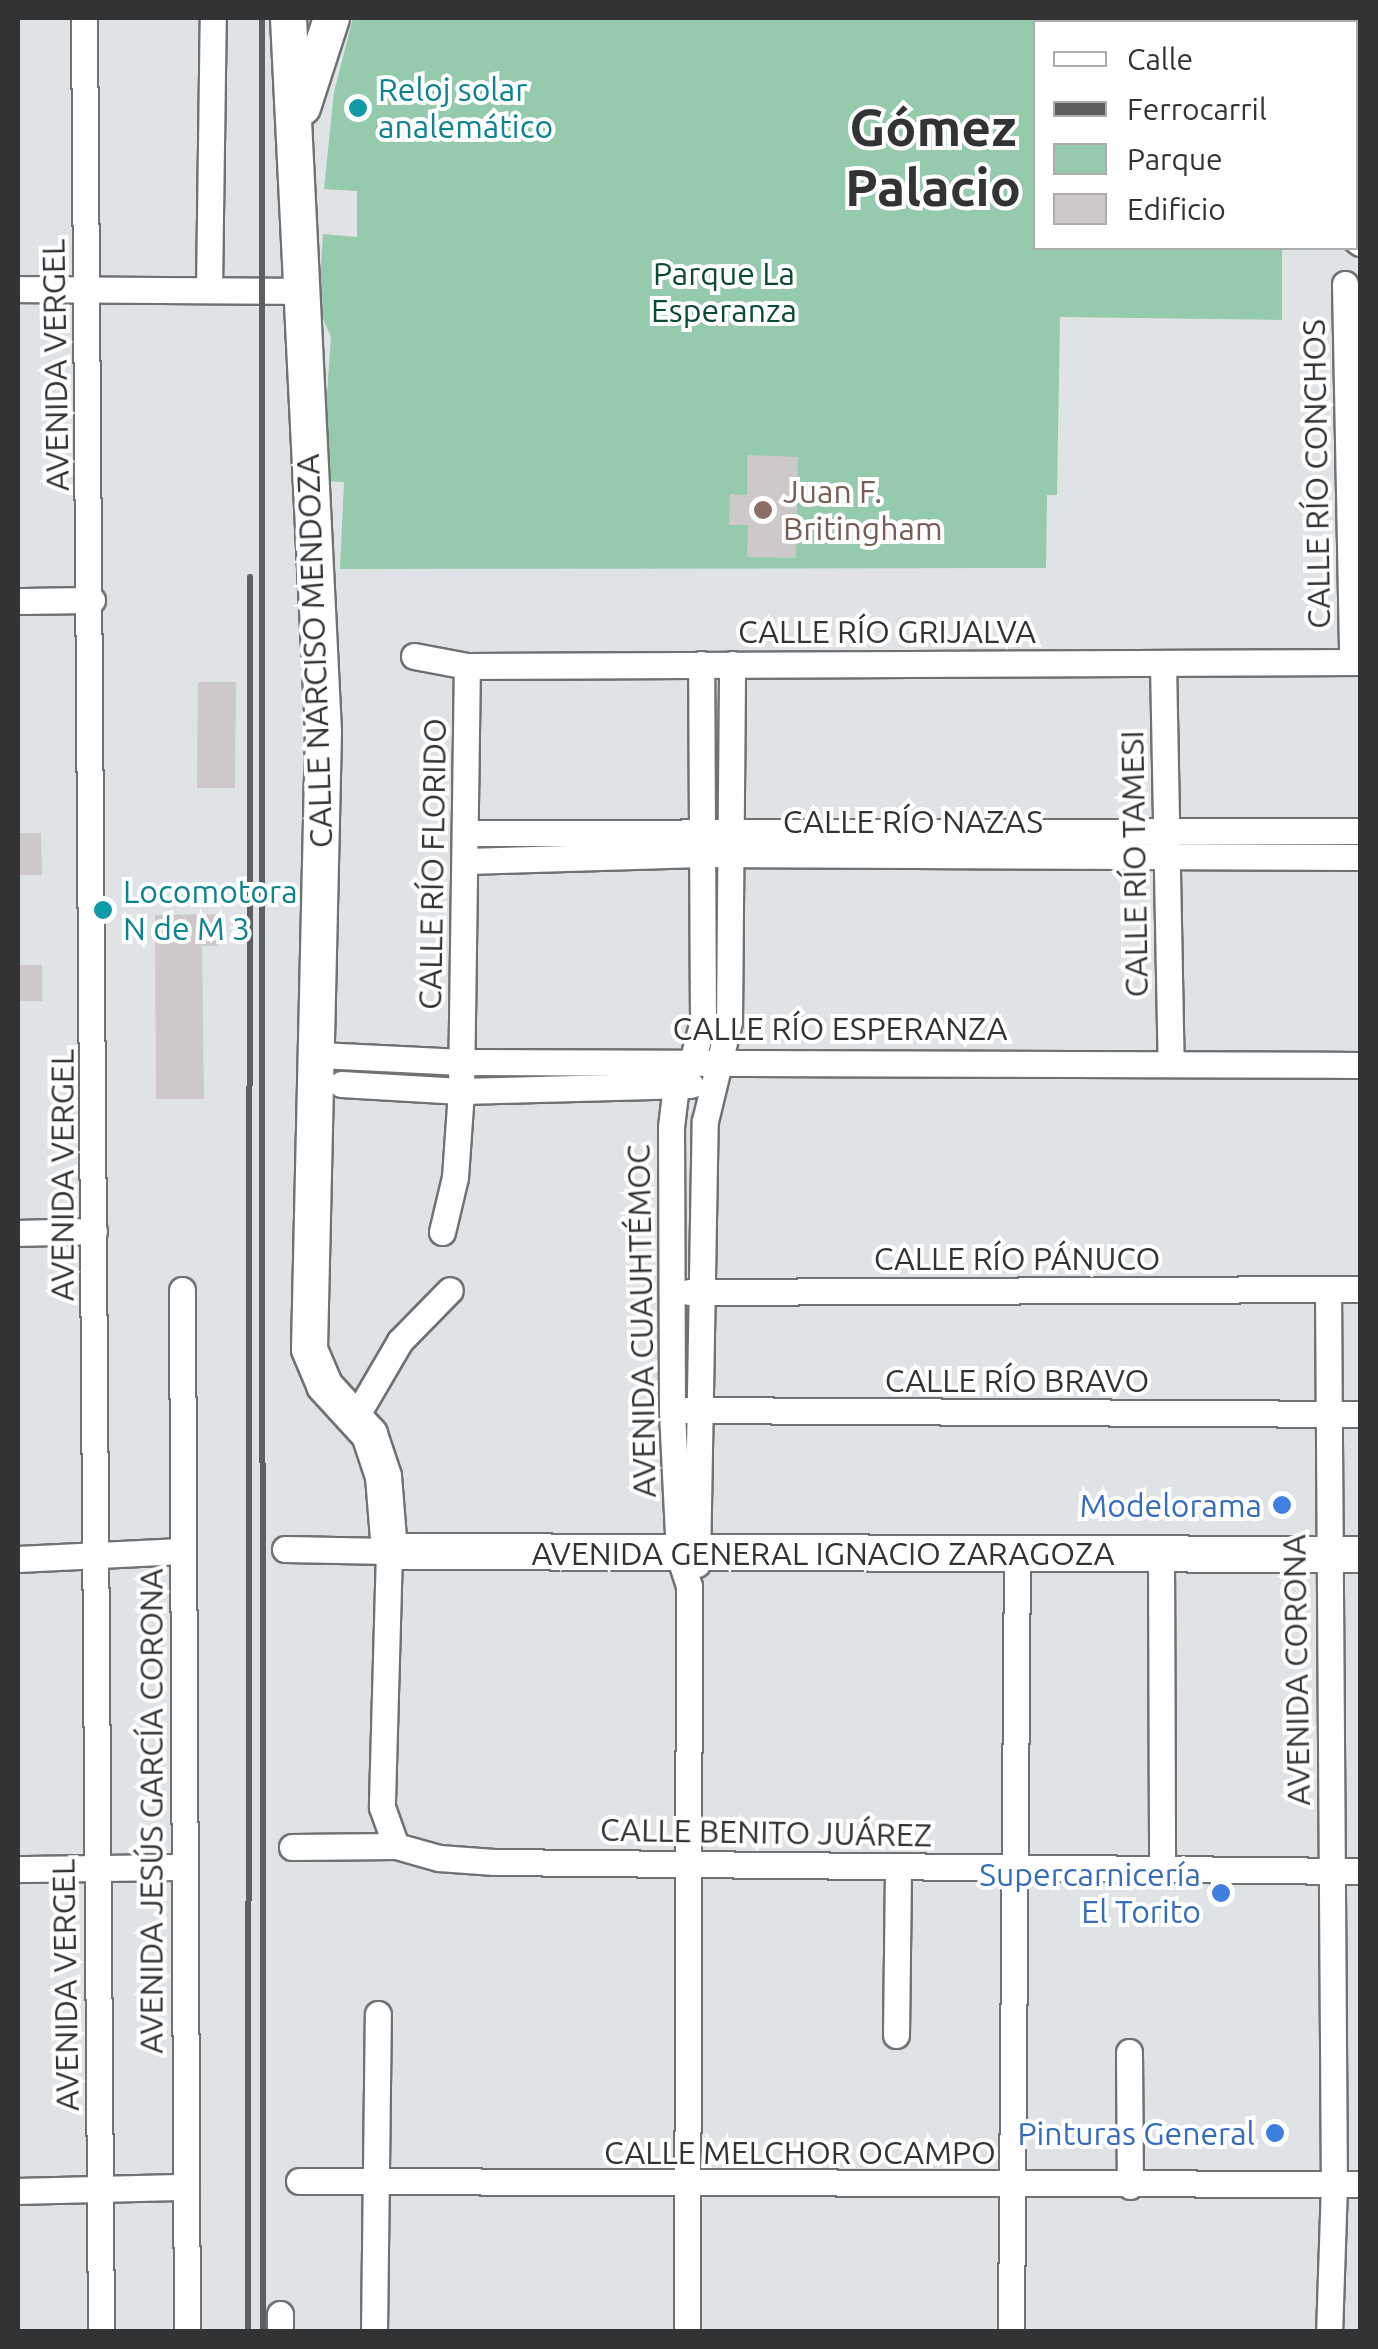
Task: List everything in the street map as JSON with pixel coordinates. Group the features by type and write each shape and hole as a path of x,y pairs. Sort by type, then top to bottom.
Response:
{"street":[{"name":"AVENIDA VERGEL","path":"84,18 92,600 100,2332"},
{"path":"208,288 212,18"},
{"name":"CALLE NARCISO MENDOZA","path":"288,18 322,732 319,1055 309,1349 324,1385 368,1434 382,1476 389,1551"},
{"name":"CALLE NARCISO MENDOZA","path":"292,147 331,18"},
{"name":"CALLE RÍO CONCHOS","path":"1345,284 1354,349 1356,662"},
{"path":"18,288 300,292"},
{"path":"18,601 92,600"},
{"name":"CALLE RÍO GRIJALVA","path":"414,656 467,666 1356,662"},
{"name":"CALLE RÍO TAMESI","path":"1163,663 1171,1063"},
{"path":"693,1058 703,1021 701,664"},
{"name":"AVENIDA CUAUHTÉMOC","path":"689,1565 703,1410 710,1085 730,1022 732,664"},
{"name":"CALLE RÍO FLORIDO","path":"442,1232 454,1177 461,1091 467,666"},
{"name":"CALLE RÍO NAZAS","path":"466,833 733,842 1166,840 1360,831"},
{"name":"CALLE RÍO NAZAS","path":"1166,840 1360,858"},
{"name":"CALLE RÍO NAZAS","path":"466,861 702,841"},
{"name":"CALLE RÍO ESPERANZA","path":"319,1055 462,1062 720,1058 1360,1065"},
{"name":"AVENIDA CUAUHTÉMOC","path":"687,2332 692,1863 689,1565 672,1410 670,1127 676,1085 693,1058"},
{"name":"CALLE RÍO ESPERANZA","path":"341,1084 461,1091 710,1085"},
{"path":"18,1233 94,1231"},
{"name":"AVENIDA CORONA","path":"1328,1288 1325,1553 1334,2184 1329,2332"},
{"name":"CALLE RÍO PÁNUCO","path":"674,1292 1360,1289"},
{"name":"AVENIDA JESÚS GARCÍA CORONA","path":"182,1290 187,2332"},
{"path":"354,1418 400,1340 450,1290"},
{"name":"CALLE RÍO BRAVO","path":"672,1410 1360,1414"},
{"name":"AVENIDA GENERAL IGNACIO ZARAGOZA","path":"285,1549 689,1565 1017,1552 1360,1554"},
{"path":"18,1559 181,1551"},
{"path":"389,1551 382,1807 396,1846"},
{"path":"1011,2332 1018,1870 1017,1552"},
{"path":"1161,1553 1162,1872"},
{"name":"CALLE BENITO JUÁREZ","path":"292,1847 396,1846 439,1858 494,1862 1162,1872 1360,1870"},
{"path":"18,1869 184,1867"},
{"path":"896,2034 898,1868"},
{"path":"374,2332 378,2014"},
{"path":"1130,2052 1130,2186"},
{"name":"CALLE MELCHOR OCAMPO","path":"300,2181 1360,2184"},
{"path":"18,2190 186,2187"}],"green space":[{"name":"Parque La Esperanza","path":"353,18 1281,18 1033,20 1033,250 1282,250 1282,320 1060,317 1057,495 1047,495 1046,568 340,569 344,482 321,481 331,337 318,308 323,234 357,237 357,191 324,189 334,92"}],"building":[{"name":"Juan F. Britingham","path":"747,455 798,457 796,558 747,557 748,525 729,525 730,494 747,495"},
{"path":"198,682 236,682 235,788 197,788"},
{"path":"18,833 41,833 42,875 18,875"},
{"path":"216,914 217,946 202,946 204,1099 156,1099 155,915"},
{"path":"18,965 42,965 42,1001 18,1001"}],"railway":[{"path":"262,18 263,2332"},
{"path":"248,2332 250,577"}],"place":[{"name":"Reloj solar analemático","path":"358,108"},
{"name":"Juan F. Britingham","path":"763,510"},
{"name":"Locomotora N de M 3","path":"103,910"},
{"name":"Modelorama","path":"1282,1505"},
{"name":"Supercarnicería El Torito","path":"1221,1893"},
{"name":"Pinturas General","path":"1275,2133"}],"district":[{"name":"Gómez Palacio","path":"933,158"}]}
